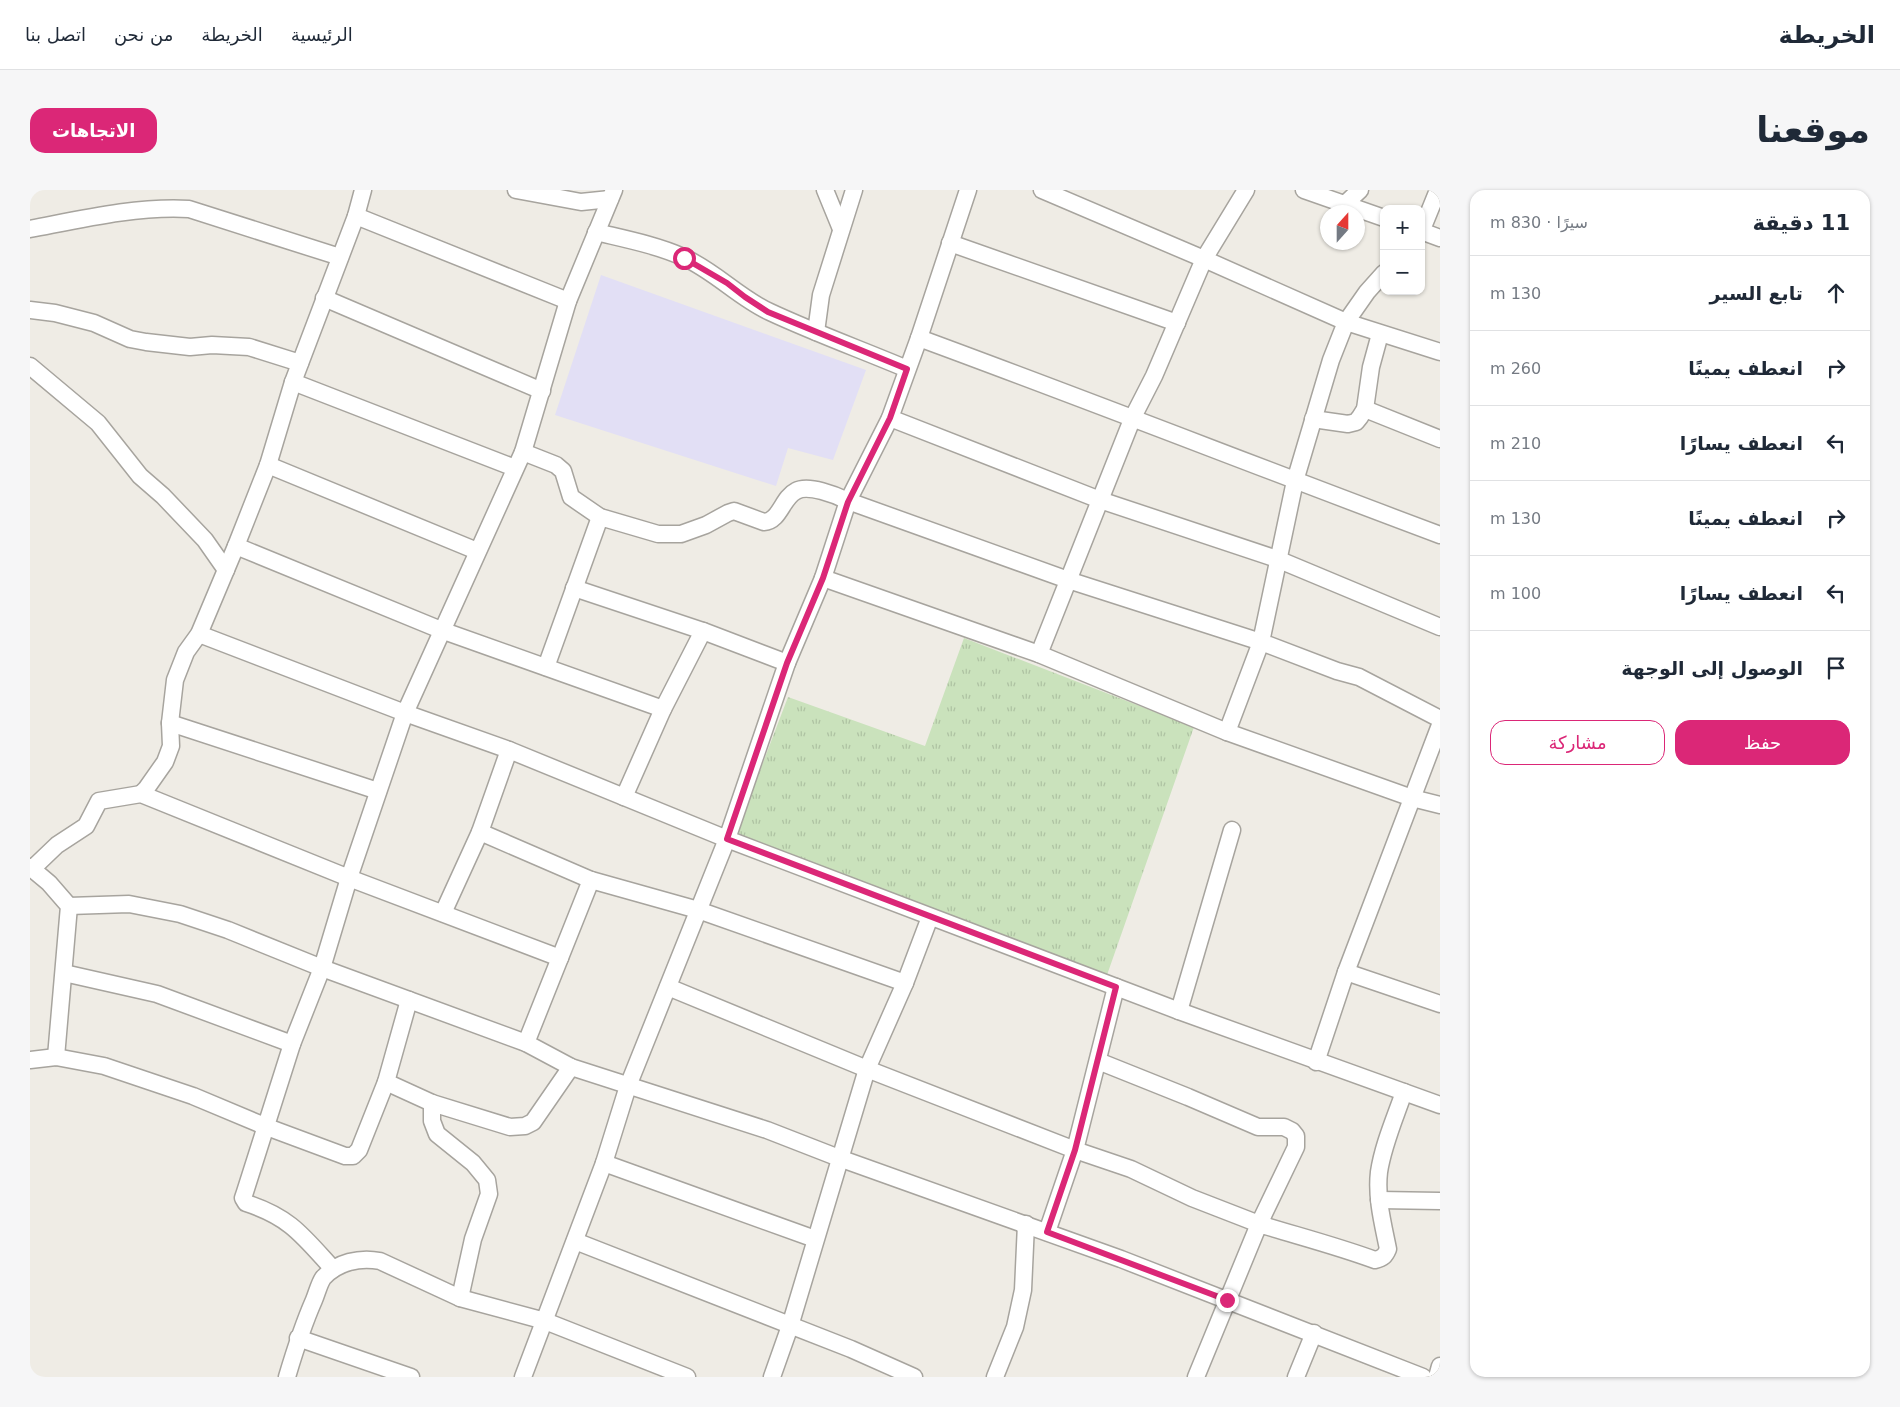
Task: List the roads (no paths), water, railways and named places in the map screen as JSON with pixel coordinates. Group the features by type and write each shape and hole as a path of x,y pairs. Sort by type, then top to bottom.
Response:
{"street":[{"path":"141,794 165,762 172,746 170,724 175,680 186,652 199,634 268,465 293,382 356,216 363,190"},
{"path":"516,190 582,202 612,195"},
{"path":"825,190 842,229"},
{"path":"816,332 821,295 854,190"},
{"path":"523,1377 604,1163 628,1086 727,839 787,663 823,578 848,502 890,418 919,338 968,190"},
{"path":"1042,190 1346,322 1440,352"},
{"path":"1039,654 1133,417 1154,376 1204,259 1246,190"},
{"path":"1305,190 1380,217"},
{"path":"1345,204 1360,190"},
{"path":"1425,223 1438,190"},
{"path":"333,1269 295,1227 280,1217 246,1202 243,1198 292,1044 322,968 378,791 405,713 523,452 568,302 612,195"},
{"path":"30,229 134,211 168,208 188,209 340,256"},
{"path":"356,216 568,302"},
{"path":"596,232 642,244 684,258 727,283 768,312 907,369"},
{"path":"1425,232 1440,238"},
{"path":"950,243 1177,323"},
{"path":"1227,732 1260,642 1277,559 1296,481 1330,360 1346,322 1367,292 1380,277"},
{"path":"324,298 542,391"},
{"path":"30,310 55,312 146,342 190,347 248,347 300,363"},
{"path":"1313,419 1348,424 1356,422 1365,410 1370,367 1380,334"},
{"path":"919,338 1133,417 1440,535"},
{"path":"30,366 98,424 140,476 163,496 205,540 226,570"},
{"path":"293,382 515,468"},
{"path":"1365,410 1440,439"},
{"path":"890,418 1100,500 1277,559 1440,627"},
{"path":"523,452 556,465 563,471 571,497 600,517 658,534 681,534 700,528 734,511 768,522 773,520 795,491 803,489 833,494 848,502 1068,580 1260,642 1337,671 1359,677 1440,719"},
{"path":"268,465 477,551"},
{"path":"546,667 600,517"},
{"path":"236,546 441,630 663,709"},
{"path":"823,578 1039,654 1227,732 1412,798 1440,805"},
{"path":"574,588 703,631 787,663"},
{"path":"624,797 663,709 703,631"},
{"path":"199,634 405,713 509,750 727,839 930,917 1316,1062 1440,1105"},
{"path":"170,724 378,791"},
{"path":"1316,1062 1346,972 1440,725"},
{"path":"443,913 480,832 509,750"},
{"path":"56,1057 69,906 49,883 31,868 57,845 86,826 99,801 141,794 350,878 560,958"},
{"path":"1179,1011 1232,830"},
{"path":"480,832 591,880 698,910 905,983"},
{"path":"526,1043 591,880"},
{"path":"69,906 129,904 180,914 228,930 322,968 526,1043 571,1067 767,1130 839,1158 1026,1224 1314,1333 1423,1377"},
{"path":"772,1377 790,1326 867,1069 905,983 930,917"},
{"path":"1346,972 1440,1004"},
{"path":"64,973 157,994 292,1044"},
{"path":"668,987 867,1069 1075,1150 1131,1169 1192,1198 1259,1224 1305,1239 1334,1245 1375,1260 1385,1255 1388,1248 1379,1200 1379,1174 1382,1157 1404,1092"},
{"path":"1047,1232 1075,1150 1116,987"},
{"path":"30,1060 56,1057 104,1066 193,1096 266,1127 345,1156 353,1156 359,1150 386,1082 409,1000"},
{"path":"1098,1062 1188,1096 1258,1126 1284,1127 1292,1131 1296,1136 1296,1147 1259,1224 1196,1377"},
{"path":"386,1082 432,1103 510,1127 526,1126 532,1122 571,1067"},
{"path":"432,1103 432,1121 437,1134 473,1162 487,1180 489,1194 473,1239 460,1298"},
{"path":"604,1163 815,1240"},
{"path":"1379,1200 1440,1201"},
{"path":"994,1377 1015,1327 1023,1290 1026,1224"},
{"path":"575,1240 851,1349 914,1377"},
{"path":"287,1377 298,1338 322,1280 333,1269 346,1262 362,1260 380,1261 460,1298 545,1321 687,1377"},
{"path":"1296,1377 1314,1333"},
{"path":"298,1338 411,1377"},
{"path":"1437,1377 1440,1366"}]}
